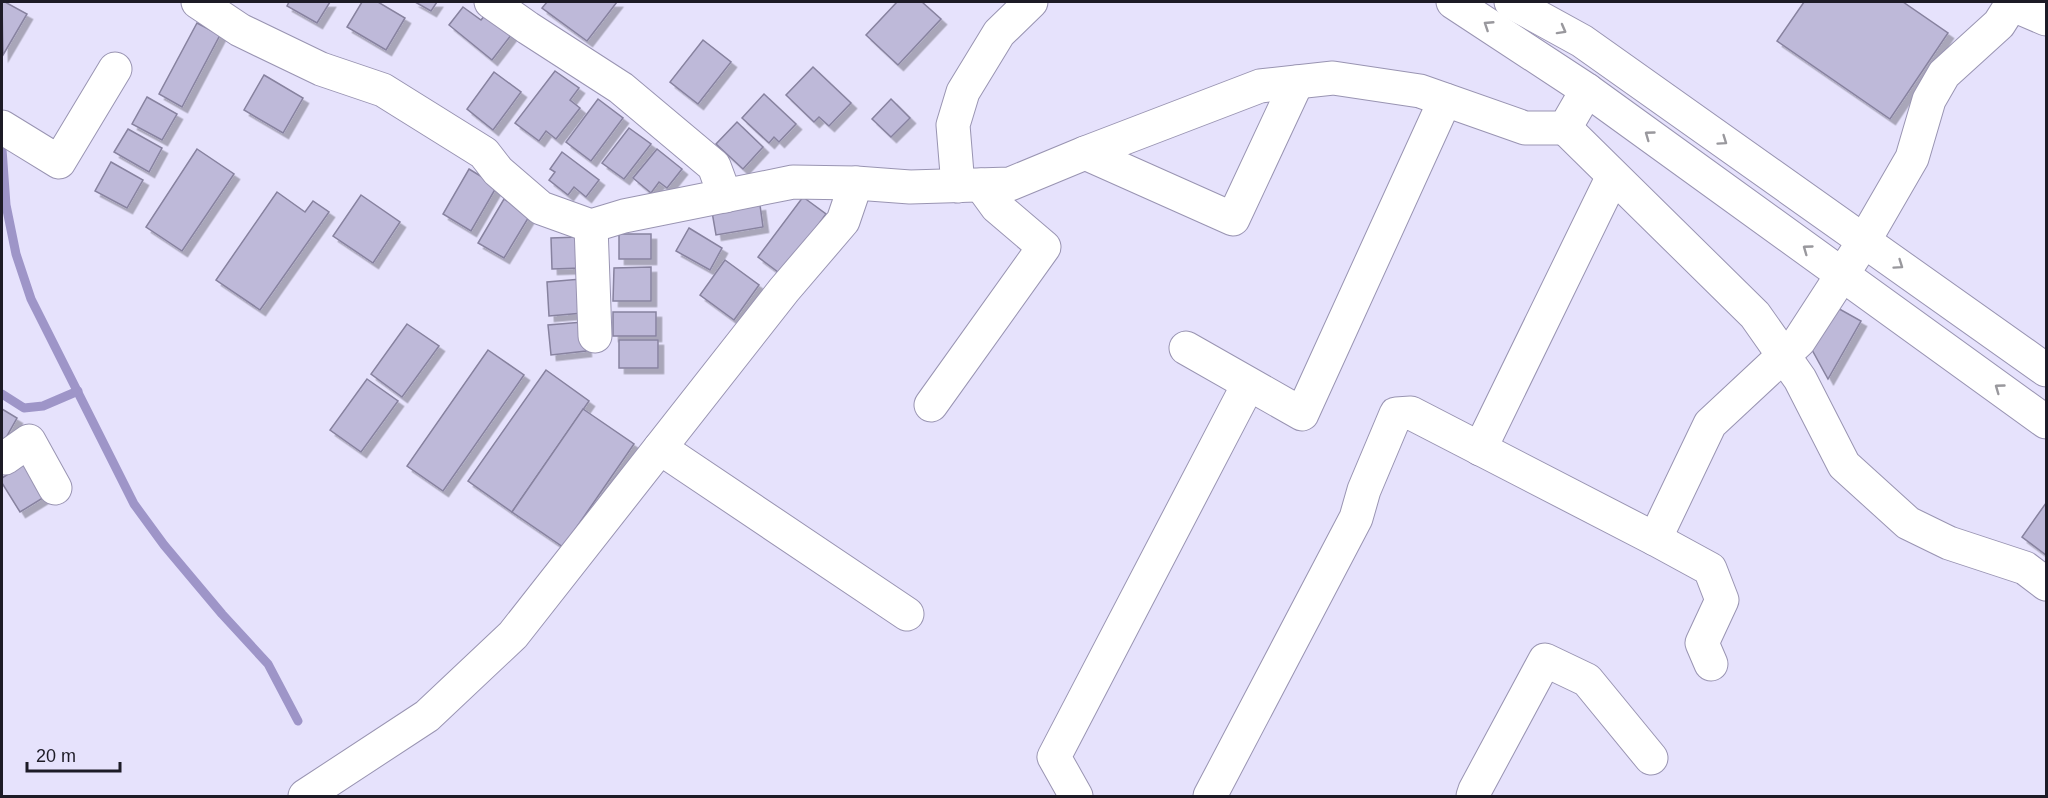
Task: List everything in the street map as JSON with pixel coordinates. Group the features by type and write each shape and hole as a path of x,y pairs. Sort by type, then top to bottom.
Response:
{"street":[{"path":"198,2 240,30 280,50 321,69 383,90 484,153 498,171 541,208 591,226 624,216 793,182 910,187 1010,184 1260,86 1333,78 1420,91 1525,128 1565,128 1755,315 1800,378 1844,465 1908,523 1949,543 2025,568 2046,584"},
{"path":"491,2 621,88 647,109 714,166 725,196"},
{"path":"931,405 1044,247 969,185 953,125 963,92 999,33 1030,2"},
{"path":"1453,2 1587,90 2046,422"},
{"path":"1511,2 1582,41 2046,370"},
{"path":"1655,539 1710,424 1799,341 1864,240 1912,158 1929,100 1944,74 1999,24 2012,3 2046,19"},
{"path":"2,127 59,162 116,69"},
{"path":"1085,153 1233,219 1297,82"},
{"path":"1565,128 1587,90"},
{"path":"1186,348 1302,414 1445,99"},
{"path":"1480,448 1613,176"},
{"path":"305,796 427,716 513,635 784,290 843,221 856,183"},
{"path":"591,226 595,336"},
{"path":"1076,796 1054,757 1248,385"},
{"path":"1210,796 1356,518 1364,490 1396,414 1411,413 1710,569 1722,600 1702,643 1711,664"},
{"path":"2,456 5,458 29,441 55,488"},
{"path":"660,448 907,614"},
{"path":"1473,796 1545,660 1587,680 1651,758"}],"building":[{"path":"2,2 27,14 3,55"},
{"path":"289,2 330,2 317,23 287,6"},
{"path":"362,2 378,2 405,18 386,50 347,27"},
{"path":"415,2 437,2 431,11"},
{"path":"547,2 617,2 587,41 542,8"},
{"path":"897,2 922,2 941,19 898,65 866,35"},
{"path":"1804,2 1903,2 1948,33 1890,119 1777,41"},
{"path":"463,7 481,20 486,14 512,34 492,60 449,25"},
{"path":"197,23 220,35 182,107 159,94"},
{"path":"703,40 731,62 698,104 670,82"},
{"path":"813,67 851,103 829,126 819,117 814,122 786,95"},
{"path":"555,71 579,88 570,100 580,108 556,139 546,131 539,141 515,123"},
{"path":"494,72 521,92 493,130 467,109"},
{"path":"264,75 303,98 283,133 244,110"},
{"path":"764,94 796,124 779,142 774,137 769,143 742,118"},
{"path":"147,97 177,114 162,140 132,124"},
{"path":"598,99 623,118 591,161 566,142"},
{"path":"891,99 910,118 891,137 872,119"},
{"path":"737,122 763,147 743,169 716,144"},
{"path":"629,128 651,144 624,179 602,163"},
{"path":"128,129 162,148 149,172 114,152"},
{"path":"197,149 234,174 182,251 146,227"},
{"path":"657,149 682,169 667,188 659,182 651,193 633,178"},
{"path":"562,152 599,180 586,197 574,187 568,195 549,180 555,172 550,169"},
{"path":"111,162 143,180 127,208 95,191"},
{"path":"469,169 497,186 471,231 443,214"},
{"path":"277,192 305,212 313,201 329,212 260,310 216,280"},
{"path":"361,195 400,222 373,263 333,236"},
{"path":"803,197 826,214 782,275 758,257"},
{"path":"504,199 530,215 504,258 478,243"},
{"path":"760,205 763,227 716,235 712,212"},
{"path":"689,228 722,248 710,270 676,251"},
{"path":"619,234 651,234 651,259 619,259"},
{"path":"579,237 581,268 552,269 551,238"},
{"path":"725,260 759,285 734,320 700,295"},
{"path":"651,267 651,301 613,301 614,268"},
{"path":"581,279 583,313 549,316 547,282"},
{"path":"1834,306 1861,321 1828,379 1811,348"},
{"path":"613,312 656,312 656,336 613,336"},
{"path":"583,322 586,351 551,355 548,325"},
{"path":"407,324 439,346 402,397 371,374"},
{"path":"619,340 658,340 658,368 619,368"},
{"path":"488,350 524,375 443,491 407,466"},
{"path":"546,370 589,401 512,512 468,481"},
{"path":"367,379 398,401 361,452 330,430"},
{"path":"2,409 17,418 3,443 2,442"},
{"path":"583,409 634,444 563,547 512,512"},
{"path":"25,463 46,496 20,512 2,483 2,478"},
{"path":"2046,503 2046,555 2022,537"}],"waterway":[{"path":"2,149 6,205 16,254 31,299 134,504 164,545 268,664 298,721"},
{"path":"2,394 24,408 43,406 78,391"}]}
